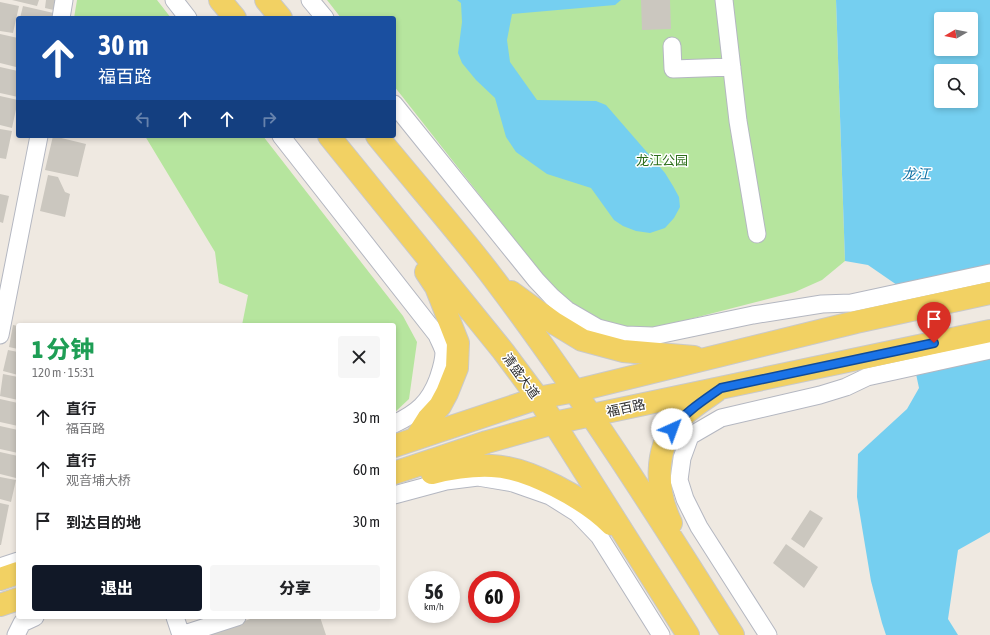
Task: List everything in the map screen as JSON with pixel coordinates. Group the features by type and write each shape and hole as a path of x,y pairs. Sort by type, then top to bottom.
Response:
{"main road":[{"path":"220,0 233,16"},
{"path":"266,0 279,16"},
{"name":"清盛大道","path":"331,138 503,351 538,398 688,635"},
{"path":"379,138 494,279 575,391 697,577 733,635"},
{"path":"389,211 436,288 458,343 457,368 448,393 440,406 428,419 416,438"},
{"path":"494,279 554,323 582,340 623,351 699,357 731,354"},
{"path":"396,445 538,398 575,391 731,354 854,313 990,293"},
{"name":"福百路","path":"396,472 487,442 554,423 721,388 865,368 990,331"},
{"path":"697,577 666,514 659,479 660,457 667,436 677,422 697,405 721,388"},
{"path":"396,482 460,467 493,466 512,469 548,482 574,495 603,516 632,546"},
{"path":"0,579 16,574"},
{"path":"0,605 16,600"}],"street":[{"path":"61,16 64,0"},
{"path":"174,0 186,16"},
{"path":"310,0 323,16"},
{"path":"724,0 738,121 757,234"},
{"path":"672,46 673,69 732,67"},
{"path":"396,106 536,280 566,310 598,328 625,335 654,336 822,304 854,313 990,273"},
{"path":"1,330 39,138"},
{"path":"283,138 437,335 444,351 443,366 432,395 421,407 396,423"},
{"path":"768,635 699,527 685,498 679,480 682,458 690,436 721,418 820,396 846,386 865,368 990,350"},
{"path":"396,494 446,481 478,477 513,482 550,496 577,513 599,536 661,635"},
{"path":"0,567 16,562"},
{"path":"16,635 22,623 31,619"},
{"path":"177,619 181,635 231,619"}],"green space":[{"path":"77,0 157,0 169,16 74,16"},
{"name":"龙江公园","path":"327,0 836,0 845,261 822,280 795,292 655,328 610,325 562,298 396,89 396,16 339,16"},
{"path":"146,138 265,138 403,316 417,342 409,399 396,411 396,323 242,323 248,295 219,283 215,252"}],"water":[{"path":"457,0 621,0 615,5 512,14 507,40 510,62 537,100 596,101 606,105 665,173 679,197 680,207 674,218 665,228 650,233 636,231 623,226 614,220 591,188 547,174 516,152 506,137 495,98 476,80 462,63 458,53 462,22 461,3"},
{"name":"龙江","path":"836,0 990,0 990,532 958,550 948,619 958,635 886,635 871,581 857,497 858,454 907,409 919,388 897,285 868,265 845,261"}],"pier":[{"path":"990,270 990,357 913,373 896,290"}],"building":[{"path":"12,0 39,0 37,6"},
{"path":"46,0 61,0 58,11 45,8"},
{"path":"641,0 670,0 671,29 642,30"},
{"path":"0,2 19,6 13,33 0,31"},
{"path":"23,6 58,14 58,16 20,16"},
{"path":"0,34 16,38 16,67 0,63"},
{"path":"0,67 16,71 16,97 0,93"},
{"path":"0,96 16,100 16,109 12,128 0,125"},
{"path":"0,129 12,131 6,159 0,158"},
{"path":"53,138 61,138 86,144 78,177 45,170"},
{"path":"48,175 58,177 65,192 70,194 65,217 40,211"},
{"path":"0,194 9,196 3,223 0,222"},
{"path":"13,325 16,326 16,349 9,347"},
{"path":"8,350 16,352 16,374 3,371"},
{"path":"3,374 16,377 16,400 0,396"},
{"path":"0,399 16,403 16,426 0,422"},
{"path":"0,426 16,430 16,453 0,449"},
{"path":"0,452 16,456 16,478 0,474"},
{"path":"0,477 16,480 11,502 0,499"},
{"path":"0,503 9,505 1,545 0,545"},
{"path":"810,510 823,518 804,548 791,539"},
{"path":"786,544 818,567 804,588 773,563"},
{"path":"250,619 321,619 326,635 204,635"}],"route":[{"path":"672,429 677,422 697,405 721,388 934,343"}]}
